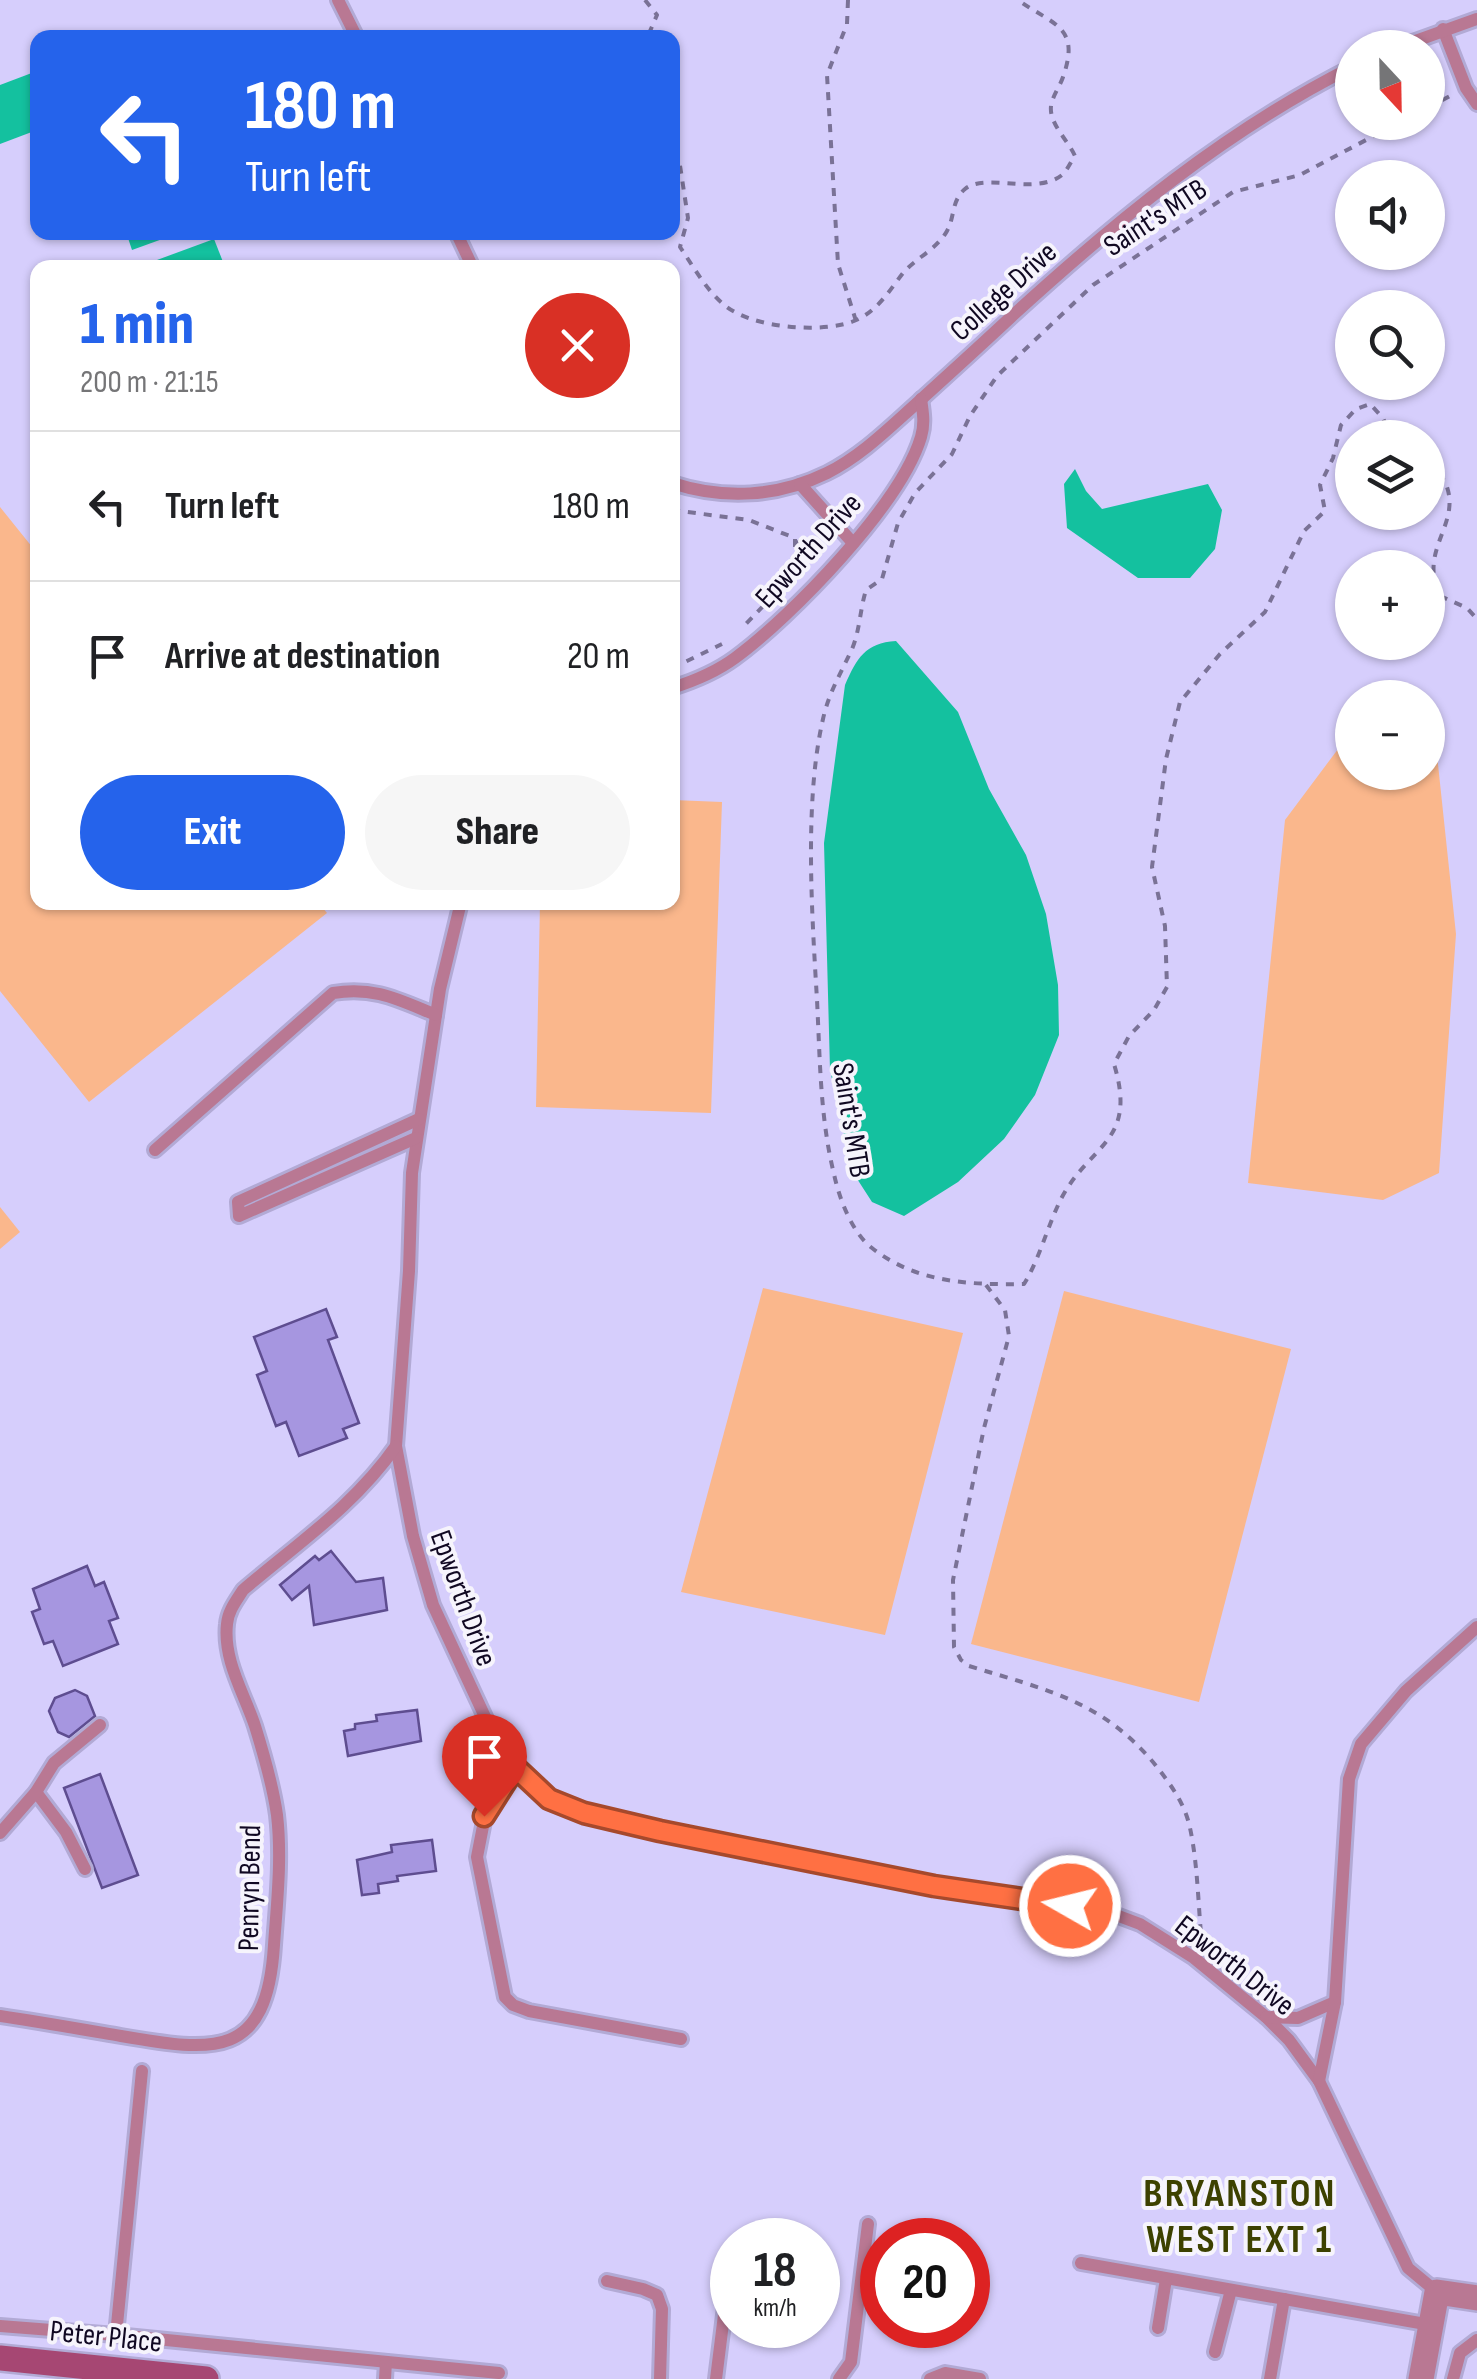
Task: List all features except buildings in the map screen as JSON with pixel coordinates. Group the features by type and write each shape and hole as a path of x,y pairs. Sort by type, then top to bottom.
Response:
{"main road":[{"name":"Peter Place","path":"0,2358 206,2379"},
{"name":"Peter Place","path":"0,2374 51,2379"}],"street":[{"path":"1424,2378 1437,2292 1477,2298"}],"lane":[{"path":"338,0 353,30"},
{"path":"1477,19 1443,29 1466,88 1477,104"},
{"name":"College Drive","path":"680,485 706,493 753,494 800,484 859,454 1086,249 1173,180 1273,110 1335,76"},
{"name":"Epworth Drive","path":"680,685 712,672 757,641 853,543 886,499 919,444 924,421 921,399"},
{"path":"800,484 853,543"},
{"name":"Epworth Drive","path":"458,910 416,1138 396,1446 413,1536 433,1604 486,1718 515,1767 549,1799 584,1813 934,1886 1108,1912 1140,1924 1206,1968 1266,2016 1288,2040 1319,2081 1408,2268 1437,2292"},
{"path":"155,1150 333,993 358,989 388,995 436,1015"},
{"path":"416,1138 238,1209 420,1120"},
{"name":"Penryn Bend","path":"0,2016 191,2046 226,2042 260,2014 273,1968 280,1858 277,1815 254,1724 234,1674 227,1623 244,1590 350,1504 396,1446"},
{"path":"1319,2081 1334,2002 1350,1779 1362,1744 1406,1692 1477,1627"},
{"path":"0,1833 36,1792 54,1763 100,1725"},
{"path":"515,1767 490,1804 478,1844 480,1874 505,1997 513,2006 529,2011 681,2039"},
{"path":"36,1792 71,1841 85,1869"},
{"path":"1266,2016 1298,2018 1334,2002"},
{"path":"116,2334 142,2070"},
{"path":"1081,2263 1431,2325"},
{"path":"1158,2328 1166,2278"},
{"path":"607,2281 657,2295 662,2308 660,2379"},
{"path":"839,2379 851,2362 860,2289"},
{"path":"1215,2352 1231,2290"},
{"path":"1270,2379 1284,2300"},
{"path":"0,2326 499,2373"},
{"path":"1453,2379 1460,2352 1477,2340"},
{"path":"720,2348 716,2379 728,2379"},
{"path":"384,2379 386,2362"},
{"path":"930,2379 945,2373 980,2379"}],"path":[{"path":"645,0 658,14 651,30"},
{"path":"848,0 847,24 827,75 838,264 856,321"},
{"path":"680,166 688,218 680,248 724,305 756,320 814,330 856,321 884,300 906,270 948,230 954,203 967,187 1041,183 1063,174 1074,156 1067,138 1054,123 1050,105 1069,62 1070,42 1059,24 1018,0"},
{"name":"Saint's MTB","path":"1335,449 1320,485 1325,511 1304,531 1264,612 1220,654 1180,702 1166,759 1152,867 1165,926 1166,987 1154,1010 1129,1036 1114,1064 1123,1092 1116,1126 1107,1145 1064,1194 1024,1284 944,1281 904,1266 870,1247 848,1216 839,1190 826,1130 813,923 816,783 822,721 836,674 859,628 866,590 882,579 898,523 915,494 952,454 970,416 997,376 1093,285 1233,192 1300,175 1366,140"},
{"name":"Saint's MTB","path":"1345,420 1356,409 1370,404 1384,420"},
{"path":"1445,483 1449,514 1445,524"},
{"path":"680,511 763,524 790,534 822,560"},
{"path":"1443,530 1431,577 1440,596 1466,608 1477,619"},
{"path":"737,633 795,573 797,541"},
{"path":"680,660 685,662 728,641"},
{"path":"986,1284 1005,1310 1010,1336 984,1428 953,1580 954,1648 960,1660 969,1666 1077,1701 1101,1714 1130,1736 1173,1787 1190,1828 1206,1968"}],"shaded area":[{"path":"30,74 30,133 0,144 0,85"},
{"path":"129,240 160,240 132,250"},
{"path":"214,240 222,260 157,260"},
{"path":"1075,469 1086,491 1102,509 1208,484 1222,510 1215,549 1190,578 1138,578 1067,528 1064,484"},
{"path":"0,507 30,544 30,910 327,913 89,1102 0,991"},
{"path":"896,641 958,712 989,789 1026,855 1046,914 1058,985 1059,1035 1035,1095 1004,1139 958,1182 904,1216 872,1202 852,1171 830,1070 824,843 845,685 863,654 877,645"},
{"path":"1335,753 1335,790 1441,790 1456,934 1439,1173 1383,1200 1248,1183 1285,820"},
{"path":"680,800 722,802 711,1113 536,1107 540,910 680,910"},
{"path":"0,1207 20,1232 0,1249"},
{"path":"763,1288 963,1333 885,1635 681,1592"},
{"path":"1064,1291 1291,1349 1199,1702 971,1644"}],"district":[{"name":"BRYANSTON WEST EXT 1","path":"1240,2215"}],"route":[{"path":"484,1816 515,1767 549,1799 584,1813 934,1886 1070,1906"}]}
